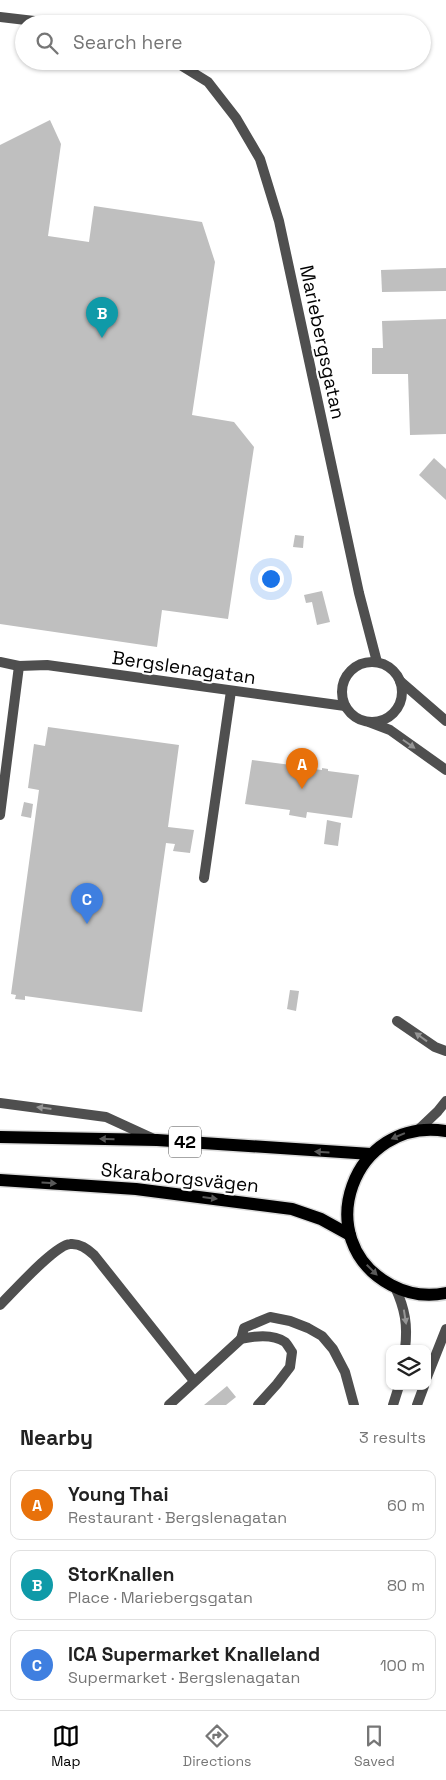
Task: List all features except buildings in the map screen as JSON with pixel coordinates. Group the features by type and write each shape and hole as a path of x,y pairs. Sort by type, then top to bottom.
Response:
{"main road":[{"path":"446,1131 418,1130 407,1132 387,1141 371,1154 357,1172 350,1192 347,1214 350,1235 358,1254 370,1270 395,1287 414,1294 446,1293"},
{"name":"Skaraborgsvägen","path":"0,1137 157,1140 371,1154"},
{"name":"Skaraborgsvägen","path":"0,1180 136,1189 292,1209 321,1219 350,1235"}],"street":[{"path":"0,17 15,19"},
{"name":"Mariebergsgatan","path":"189,70 208,82 236,118 260,159 279,221 359,593 377,662"},
{"name":"Bergslenagatan","path":"0,662 19,666 47,665 345,706"},
{"path":"368,722 383,720 396,711 401,702 402,692 395,672 377,662 361,664 348,674 343,684 342,695 345,706 351,714 359,719 390,730 446,770"},
{"path":"0,815 19,666"},
{"path":"400,682 446,721"},
{"path":"204,878 231,691"},
{"path":"398,1020 435,1047 446,1051"},
{"path":"418,1130 446,1101"},
{"path":"0,1103 106,1117 157,1140"},
{"path":"0,1305 57,1249 70,1244 84,1246 94,1255 194,1381"},
{"path":"395,1287 403,1305 407,1331 405,1345"},
{"path":"241,1339 244,1328 270,1317 290,1321 322,1336 333,1349 345,1372 354,1405"},
{"path":"431,1367 446,1329"},
{"path":"169,1405 241,1339 255,1335 272,1337 285,1342 292,1352 290,1366 258,1405"},
{"path":"393,1405 398,1390"},
{"path":"417,1405 423,1390"}],"place":[{"name":"StorKnallen","path":"102,338"},
{"name":"Young Thai","path":"302,789"},
{"name":"ICA Supermarket Knalleland","path":"87,924"}]}
